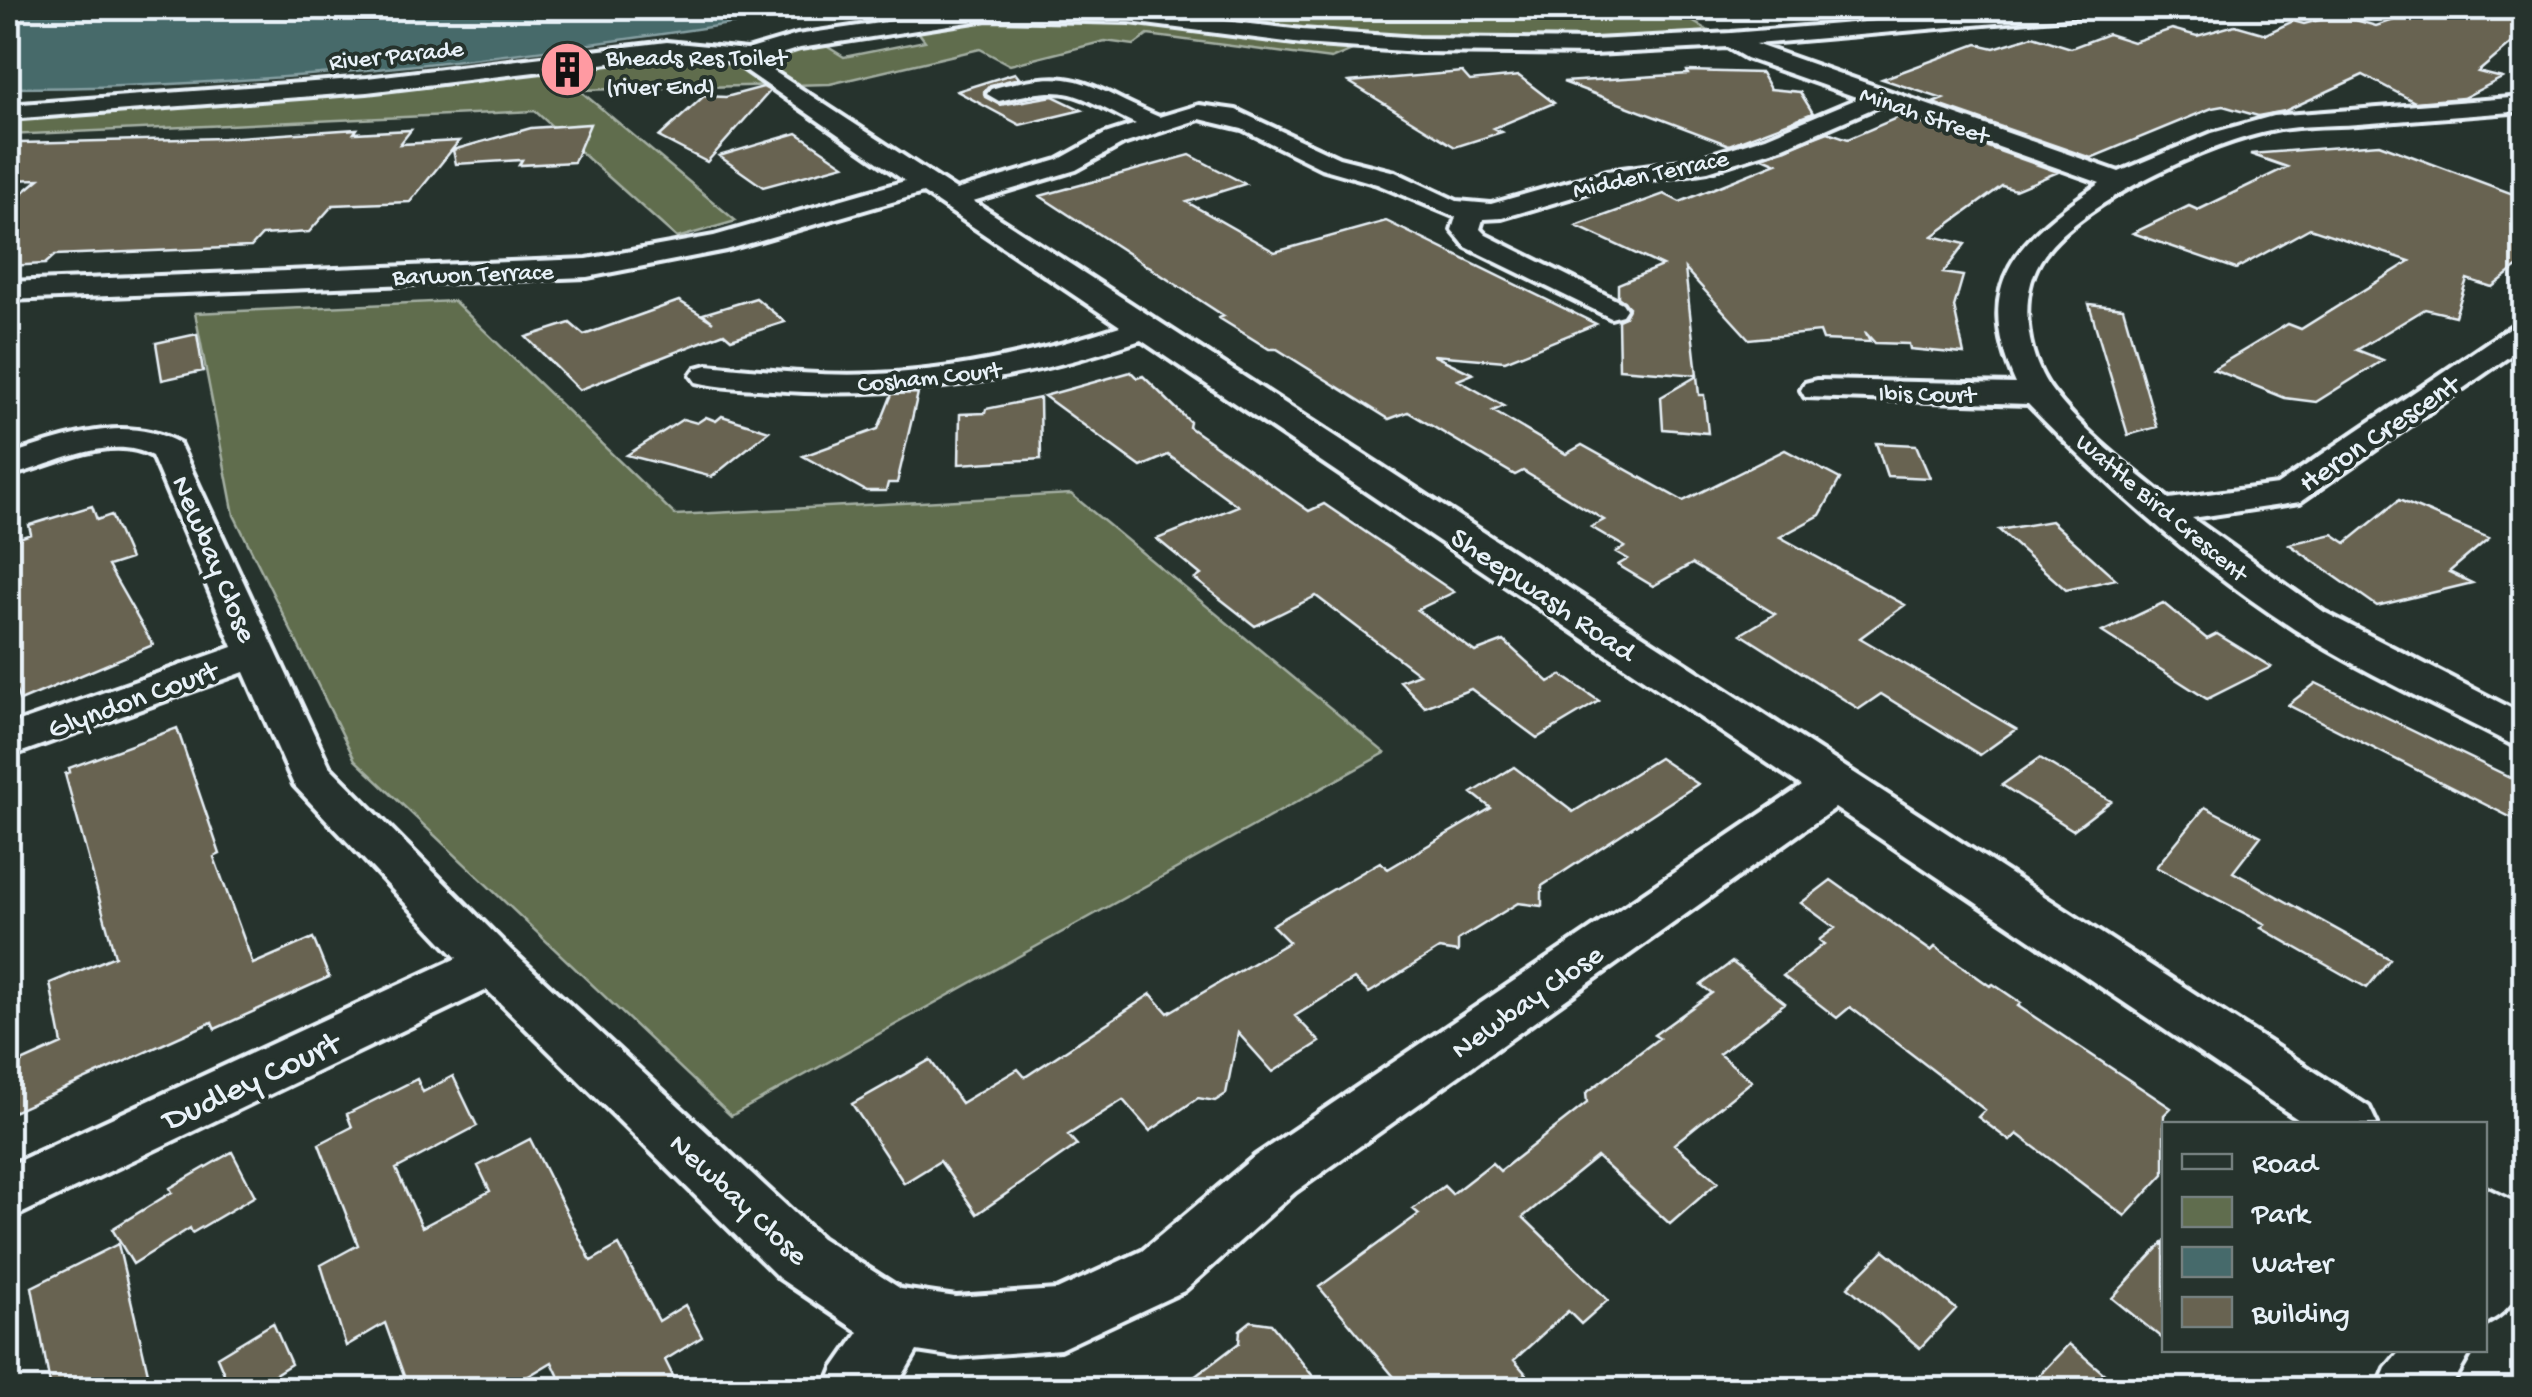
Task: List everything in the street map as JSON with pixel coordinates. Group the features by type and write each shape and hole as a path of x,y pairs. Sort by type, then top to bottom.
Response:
{"street":[{"name":"River Parade","path":"8,112 351,86 667,49 748,57 797,42 1006,13 1130,16 1302,37 1418,45 1594,47 1731,40 2102,8"},
{"name":"Minah Street","path":"1731,40 1754,53 2120,181"},
{"name":"Sheepwash Road","path":"748,57 746,64 2346,1122"},
{"path":"999,94 1059,82 1082,88 1156,124"},
{"name":"Midden Terrace","path":"1471,214 1492,212 1607,179 1699,166 1775,142 1881,97"},
{"name":"Wattle Bird Crescent","path":"2524,105 2274,123 2221,138 2120,181 2073,214 2032,251 2015,287 2012,324 2023,364 2037,394 2114,472 2206,548 2310,621 2524,733"},
{"path":"939,191 1067,165 1114,139 1198,112 1227,115 1330,164 1386,178 1429,201 1471,214 1466,230 1476,242 1611,309"},
{"name":"Barwon Terrace","path":"8,291 567,268 648,260 939,191"},
{"name":"Cosham Court","path":"707,374 824,384 925,380 994,372 1145,328"},
{"name":"Heron Crescent","path":"2161,511 2287,494 2524,332"},
{"name":"Ibis Court","path":"1817,390 2037,394"},
{"name":"Newbay Close","path":"8,466 107,440 140,437 156,442 176,466 310,774 493,964 800,1258 890,1317 956,1327 1060,1319 1163,1272 1275,1174 1834,786"},
{"name":"Glyndon Court","path":"8,742 257,653"},
{"name":"Dudley Court","path":"8,1194 493,964"},
{"path":"2487,1215 2524,1242 2487,1291"},
{"path":"857,1390 891,1340 890,1317"},
{"path":"2410,1390 2439,1352"}],"green space":[{"path":"900,8 1200,8 1258,15 1336,15 1371,8 1460,8 1506,19 1609,11 1687,18 1715,35 1610,40 1380,38 1331,59 1148,35 1134,45 1105,41 1010,65 980,49 830,84 579,90 736,221 677,238 535,111 8,135 8,114 240,96 651,54 774,50 823,44 844,57 925,41"},
{"path":"454,301 675,515 1071,494 1385,753 731,1116 355,760 234,515 195,313"}],"water":[{"path":"8,8 832,8 422,65 215,82 8,88"}],"building":[{"path":"2442,8 2471,12 2480,8 2524,8 2524,33 2478,72 2502,78 2463,98 2415,102 2363,75 2285,111 2258,116 2223,106 2212,108 2091,158 1933,103 1943,99 1882,79 1977,44 1994,48 2033,36 2071,48 2108,34 2133,42 2172,29 2197,36 2235,25 2266,34 2293,21 2304,24 2338,15 2376,26 2406,16 2417,18"},
{"path":"1687,71 1761,73 1770,89 1800,92 1813,113 1729,145 1563,82 1688,74"},
{"path":"1462,72 1470,81 1519,76 1554,103 1494,128 1502,132 1455,147 1349,82"},
{"path":"1015,73 1019,78 990,85 985,97 1000,105 1053,96 1082,110 1020,125 957,91"},
{"path":"763,87 770,91 707,162 659,137 704,96 726,97"},
{"path":"1901,116 2058,172 2015,190 2002,186 1933,236 1965,244 1943,273 1963,276 1954,307 1964,354 1910,349 1909,344 1875,343 1865,332 1870,342 1823,340 1820,332 1749,339 1685,269 1697,375 1619,369 1618,320 1625,317 1629,307 1618,297 1618,284 1662,266 1576,226 1664,194 1680,202 1777,163 1763,157 1828,132 1848,139"},
{"path":"590,124 574,162 456,164 453,150 531,128"},
{"path":"357,129 354,133 411,130 400,144 459,141 410,202 333,205 309,232 262,235 251,247 55,255 45,264 8,266 8,205 39,179 8,180 8,152 20,143 224,138"},
{"path":"797,133 844,165 763,187 719,156"},
{"path":"2379,144 2524,198 2524,262 2492,287 2467,279 2455,316 2425,309 2357,350 2383,360 2316,402 2285,398 2213,369 2288,324 2301,329 2410,261 2310,228 2236,269 2133,233 2189,206 2198,210 2287,167 2250,154"},
{"path":"1190,155 1245,184 1187,202 1275,252 1386,221 1596,324 1505,361 1433,355 1473,374 1458,380 1504,406 1493,411 1566,454 1582,445 1683,501 1785,450 1840,479 1820,515 1780,537 1905,605 1860,638 2016,729 1980,755 1881,694 1859,709 1741,634 1775,614 1692,564 1653,586 1618,565 1628,559 1616,552 1625,547 1591,527 1604,520 1523,471 1515,475 1408,412 1389,419 1219,318 1224,316 1040,196"},
{"path":"756,298 785,322 731,339 724,333 579,390 526,337 570,323 584,335 679,301 713,322 703,314"},
{"path":"2089,304 2123,308 2157,427 2128,435"},
{"path":"197,334 203,371 162,380 156,343"},
{"path":"1131,372 1137,378 1143,376 1190,422 1189,427 1309,511 1324,504 1454,592 1417,610 1475,652 1504,641 1549,682 1561,675 1599,701 1537,738 1471,689 1425,707 1400,681 1419,674 1316,596 1255,626 1195,579 1201,575 1157,539 1238,506 1168,455 1141,467 1044,396"},
{"path":"1697,376 1699,395 1704,395 1708,433 1663,429 1661,397"},
{"path":"918,393 897,483 888,483 886,491 866,491 803,456 878,429 892,394"},
{"path":"1040,398 1041,459 959,464 960,414 985,413 986,409"},
{"path":"722,416 769,431 712,477 627,455 683,419 697,423 706,417 716,421"},
{"path":"1876,443 1916,445 1930,478 1887,476"},
{"path":"2399,500 2489,538 2449,572 2472,583 2377,606 2289,544 2333,534 2346,543"},
{"path":"92,506 97,520 111,515 130,559 108,566 153,645 20,701 8,673 8,542 31,534 29,525"},
{"path":"2051,521 2116,579 2066,590 1999,530"},
{"path":"2163,603 2207,639 2217,634 2271,667 2207,699 2102,632"},
{"path":"2316,683 2524,784 2524,824 2288,705"},
{"path":"177,728 220,854 214,857 253,964 313,938 329,977 215,1029 212,1022 13,1112 8,1068 62,1044 50,983 115,956 65,774 70,772 69,768"},
{"path":"1659,758 1698,784 1542,886 1542,906 1518,903 1458,940 1458,952 1439,949 1369,993 1354,979 1295,1016 1320,1042 1273,1072 1238,1033 1226,1094 1215,1101 1198,1098 1150,1131 1123,1100 1068,1135 1077,1145 977,1214 940,1161 904,1183 852,1104 930,1060 961,1103 1018,1069 1025,1077 1151,994 1168,1013 1289,942 1272,925 1380,862 1388,869 1491,808 1472,793 1514,767 1573,812"},
{"path":"2040,758 2111,801 2073,830 2002,785"},
{"path":"2205,807 2261,836 2233,872 2390,959 2367,988 2261,928 2265,924 2156,867"},
{"path":"1831,880 1931,951 1935,947 1990,986 1993,984 2021,1003 2018,1006 2171,1108 2162,1122 2162,1176 2125,1216 2017,1134 2010,1141 1978,1117 1985,1110 1850,1007 1837,1018 1783,976 1824,944 1819,940 1835,928 1801,903"},
{"path":"1732,962 1785,1003 1719,1054 1752,1081 1674,1144 1718,1182 1670,1224 1597,1157 1523,1217 1608,1300 1581,1324 1568,1311 1514,1360 1540,1390 1405,1390 1319,1287 1419,1214 1413,1209 1444,1186 1452,1194 1492,1163 1500,1171 1587,1103 1586,1093 1659,1038 1654,1035 1712,993 1701,985"},
{"path":"453,1076 477,1126 396,1169 422,1227 490,1191 478,1166 530,1139 591,1261 619,1245 659,1321 685,1305 702,1337 665,1360 680,1390 565,1390 552,1362 505,1390 409,1390 385,1323 346,1346 321,1265 358,1245 319,1144 352,1127 347,1114 417,1079 423,1092"},
{"path":"232,1152 255,1196 192,1233 190,1228 133,1264 112,1229 172,1192 170,1188"},
{"path":"118,1244 152,1390 51,1390 32,1287"},
{"path":"2162,1244 2162,1338 2112,1298"},
{"path":"1884,1250 1956,1309 1920,1348 1848,1287"},
{"path":"1251,1321 1271,1324 1324,1390 1177,1390 1239,1343 1240,1330"},
{"path":"273,1323 291,1364 250,1390 231,1390 217,1357"},
{"path":"2069,1344 2081,1354 2123,1390 2025,1390"}],"place":[{"name":"Bheads Res Toilet (river End)","path":"567,70"}]}
